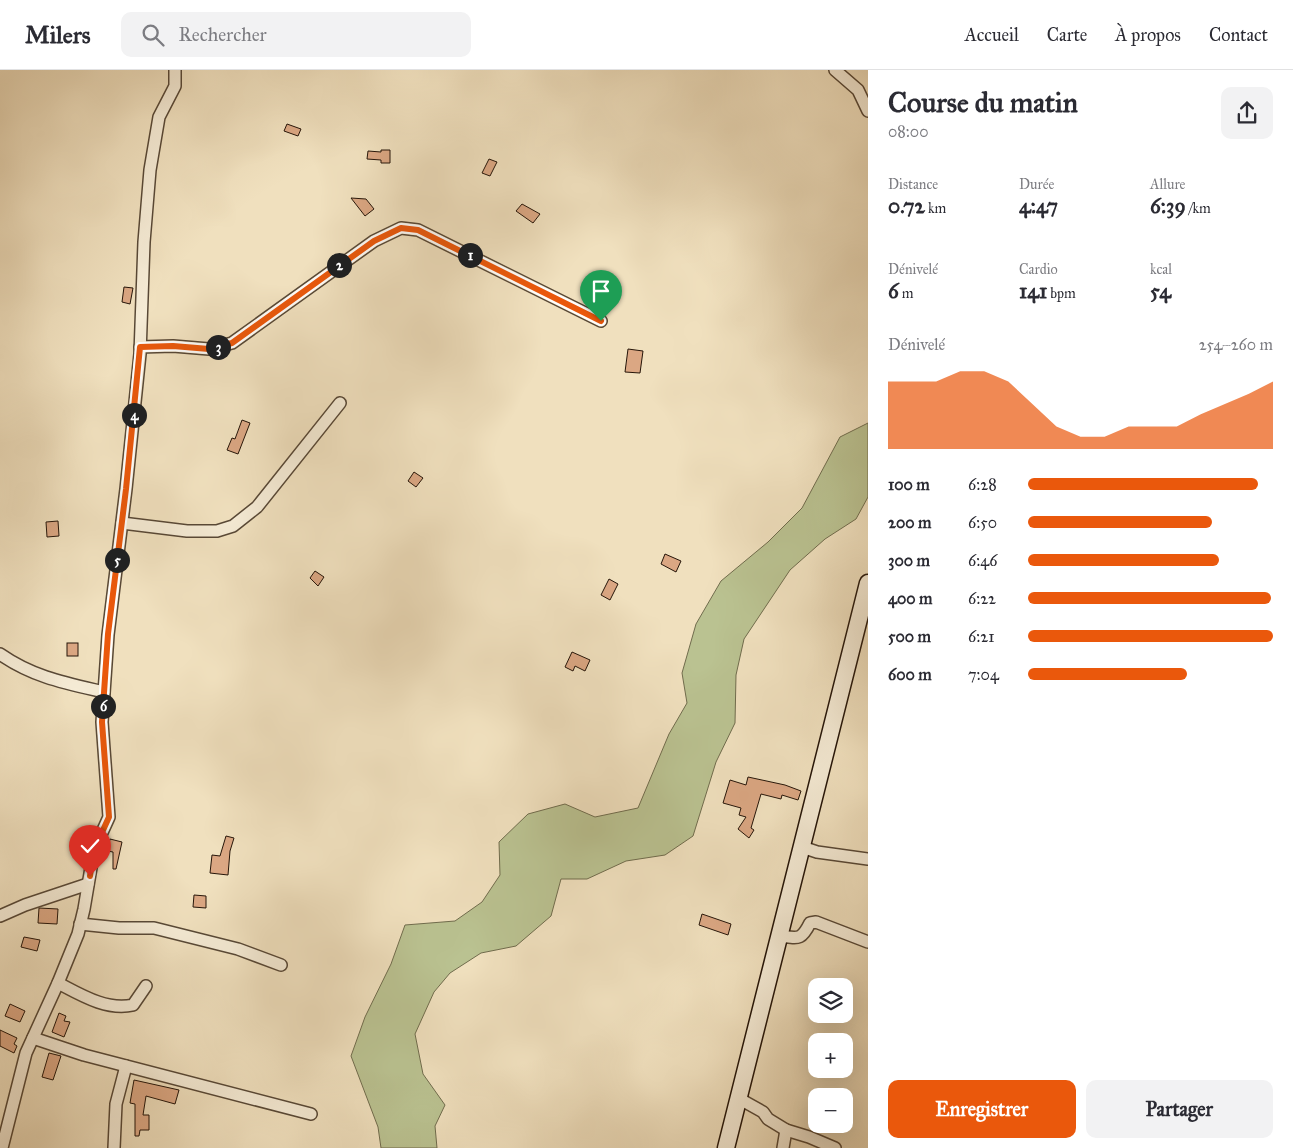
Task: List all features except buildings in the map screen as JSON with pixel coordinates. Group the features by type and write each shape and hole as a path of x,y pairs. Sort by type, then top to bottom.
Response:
{"street":[{"path":"2,1148 26,1053 58,984 80,924 94,850 109,817 102,722 108,634 122,523 140,347 144,242 150,170 159,117 175,86 175,70"},
{"path":"835,70 858,90"},
{"path":"845,70 858,90 868,111"},
{"path":"140,347 173,346 209,349 232,343 374,241 401,228 418,230 601,321"},
{"path":"122,523 187,531 217,530 233,526 257,507 340,403"},
{"path":"726,1148 868,583"},
{"path":"0,654 17,666 48,679 104,692"},
{"path":"802,847 817,852 868,859"},
{"path":"0,916 88,884"},
{"path":"780,936 798,938 804,934 810,923 816,922 868,942"},
{"path":"80,924 119,928 154,928 238,949 281,965"},
{"path":"58,984 91,999 120,1008 133,1005 146,986"},
{"path":"33,1038 84,1055 312,1114"},
{"path":"114,1148 116,1104 126,1066"},
{"path":"738,1098 763,1112 768,1119 786,1130 835,1148"},
{"path":"782,1148 786,1130"}],"green space":[{"path":"868,423 868,497 856,519 825,539 790,570 744,639 736,675 735,723 716,762 693,836 665,855 626,861 587,879 561,879 551,916 516,946 481,953 450,973 434,992 415,1034 423,1074 445,1105 435,1126 437,1148 381,1148 378,1127 351,1056 365,1017 391,964 405,925 455,921 482,902 500,875 499,842 528,814 565,804 595,817 638,808 669,734 687,703 682,673 696,624 721,581 768,542 802,508 840,437"}],"route":[{"path":"90,876 94,850 109,817 102,722 108,634 126,489 140,347 173,346 209,349 232,343 307,287 374,241 401,228 418,230 601,321"}]}
